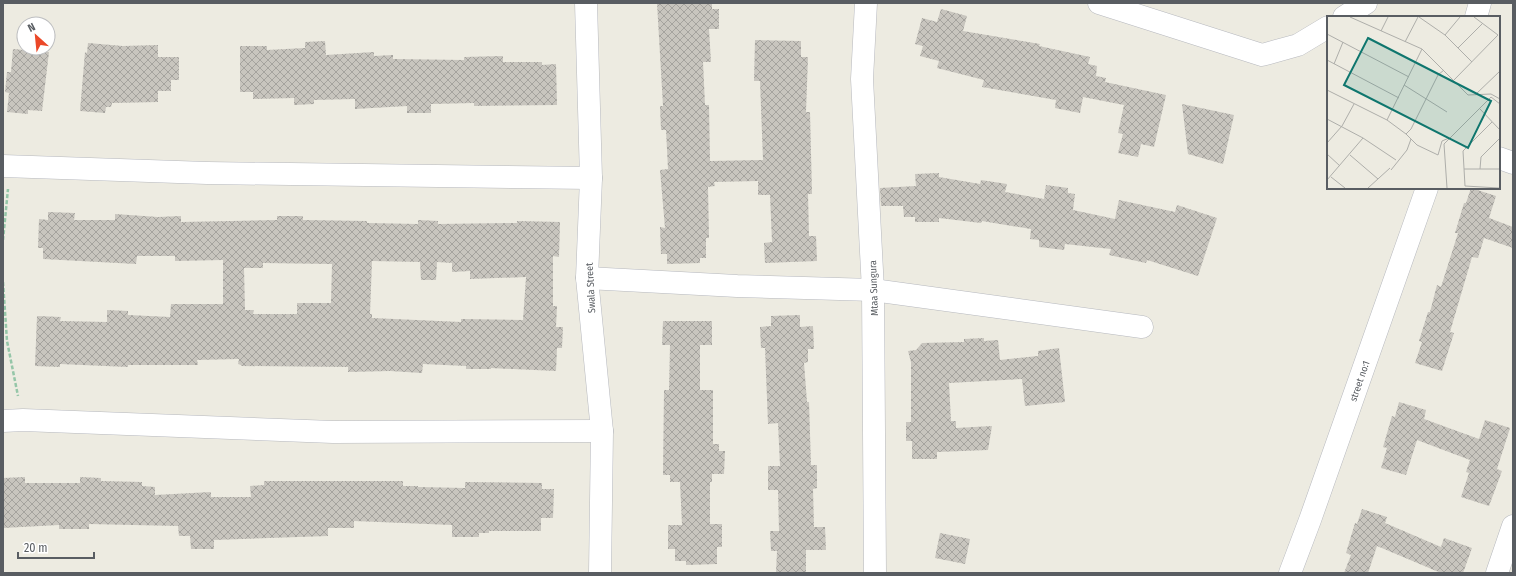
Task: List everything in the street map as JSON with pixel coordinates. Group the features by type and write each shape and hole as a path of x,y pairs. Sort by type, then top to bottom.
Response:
{"street":[{"name":"Swala Street","path":"586,3 591,178 587,278 602,431 600,573"},
{"name":"Mtaa Sungura","path":"866,3 862,79 873,290 875,573"},
{"path":"1099,3 1262,55 1298,45 1327,28"},
{"path":"1332,16 1337,3"},
{"path":"1346,16 1366,3"},
{"path":"1476,16 1480,3"},
{"path":"1500,158 1513,163"},
{"path":"7,166 208,174 591,178"},
{"name":"street no:1","path":"1290,573 1427,189"},
{"path":"587,278 737,286 873,290 1142,327"},
{"path":"13,420 333,432 602,431"},
{"path":"1497,573 1513,526"}],"path":[{"path":"3,240 7,166"},
{"path":"3,282 13,420"}],"building":[{"path":"657,3 712,3 712,9 719,9 719,29 709,29 711,62 703,62 705,105 709,105 710,161 763,160 760,81 754,81 755,40 801,41 801,57 808,57 806,112 810,112 812,194 808,194 809,236 816,236 817,261 765,263 764,243 772,242 770,195 758,195 758,181 714,182 715,186 708,187 709,238 706,238 706,258 700,258 700,263 667,264 667,254 661,254 660,227 665,228 660,170 668,169 666,130 661,130 660,106 663,106"},
{"path":"941,9 967,16 963,31 1040,44 1039,46 1090,57 1088,64 1097,66 1096,76 1106,78 1105,82 1166,95 1154,147 1141,144 1138,157 1118,153 1123,134 1118,133 1124,105 1083,97 1080,113 1055,108 1056,100 982,87 984,80 937,68 939,61 920,56 923,46 915,44 922,18 937,22"},
{"path":"325,41 326,55 374,52 374,56 393,55 393,59 464,60 464,57 503,56 503,62 542,62 542,65 556,64 557,105 474,106 474,103 431,104 431,113 407,113 407,106 355,109 355,99 314,100 314,104 294,105 294,98 253,99 253,92 240,92 240,46 267,46 267,50 305,48 305,42"},
{"path":"88,43 123,46 158,45 158,57 179,57 179,80 171,80 171,91 158,91 158,102 112,103 111,107 106,107 105,113 80,111 85,52 87,53"},
{"path":"13,49 16,49 16,56 49,56 42,111 28,110 28,114 7,112 9,93 5,92 7,72 11,72"},
{"path":"1182,104 1234,115 1223,164 1188,154"},
{"path":"939,173 939,177 980,184 981,180 1007,184 1005,192 1044,199 1046,185 1068,188 1068,193 1075,194 1073,210 1115,219 1119,200 1175,212 1177,205 1217,218 1198,276 1147,260 1146,263 1109,255 1111,249 1065,244 1064,250 1039,247 1039,240 1030,239 1031,229 982,221 981,223 939,218 939,222 915,222 915,217 904,217 903,206 881,206 880,188 916,186 915,174"},
{"path":"1471,189 1496,196 1489,218 1513,227 1513,248 1484,238 1478,258 1472,257 1450,332 1454,333 1442,371 1415,363 1422,342 1419,341 1428,312 1430,312 1437,285 1441,287 1458,233 1455,233 1464,203 1466,203"},
{"path":"48,212 75,213 74,220 115,220 115,214 158,217 181,216 181,222 277,220 277,216 303,216 303,220 367,221 367,223 418,224 418,220 438,221 438,224 517,223 517,221 560,222 559,257 553,256 553,306 557,306 556,327 563,327 562,348 557,348 556,371 491,368 466,369 466,366 423,364 422,373 390,371 348,372 348,367 241,366 238,364 239,359 197,360 198,365 128,365 128,367 60,364 60,367 35,366 37,316 61,317 60,321 107,322 107,310 128,311 128,315 170,317 171,304 223,304 223,260 175,261 175,256 137,256 136,264 43,259 43,248 38,248 39,219 48,220","holes":["372,261 420,262 421,280 436,280 437,262 452,263 452,272 470,271 470,279 526,277 523,320 461,319 461,322 372,318 372,314 370,314","263,263 332,264 331,303 297,303 297,314 253,314 254,310 245,310 244,268 263,268"]},
{"path":"800,315 800,327 813,326 814,349 808,349 808,362 804,363 807,402 809,402 811,465 817,465 817,488 813,489 814,527 825,527 826,550 806,550 806,573 776,573 777,551 771,551 770,531 779,531 778,490 768,490 768,466 780,466 778,423 768,424 765,348 761,348 760,327 771,326 771,316"},
{"path":"663,321 712,321 712,345 700,345 700,390 713,390 713,444 719,444 719,451 725,451 724,474 712,474 712,482 710,482 710,524 722,524 722,547 717,547 717,564 686,565 686,561 675,561 675,549 668,549 668,525 682,525 680,482 670,482 670,475 663,475 664,390 669,390 670,345 662,345"},
{"path":"984,338 984,341 998,340 1000,360 1038,356 1038,351 1059,348 1065,402 1025,406 1022,379 949,383 951,421 956,421 956,428 992,426 988,450 937,452 937,459 912,459 912,441 906,441 906,422 911,422 911,362 908,351 916,350 922,343 964,342 964,339"},
{"path":"1399,402 1426,410 1424,419 1479,439 1485,420 1510,428 1497,469 1502,471 1489,506 1461,497 1469,473 1466,472 1470,460 1417,440 1406,475 1381,468 1387,448 1383,447 1392,416 1395,417"},
{"path":"25,477 25,483 80,483 80,477 101,478 101,481 142,482 142,486 155,487 155,495 211,492 211,497 251,497 250,486 264,485 264,481 403,481 403,486 465,488 465,482 542,483 542,489 554,489 553,518 541,518 541,531 489,531 489,533 479,533 479,537 452,537 452,525 354,521 354,528 328,528 328,536 214,540 214,549 191,549 190,536 179,536 178,526 89,524 89,529 59,529 59,525 3,528 3,478"},
{"path":"1362,509 1387,517 1385,523 1441,547 1444,538 1472,548 1463,573 1441,573 1377,546 1368,573 1344,573 1351,555 1346,553 1355,523 1357,524"},
{"path":"940,533 970,539 965,564 935,558"}]}
